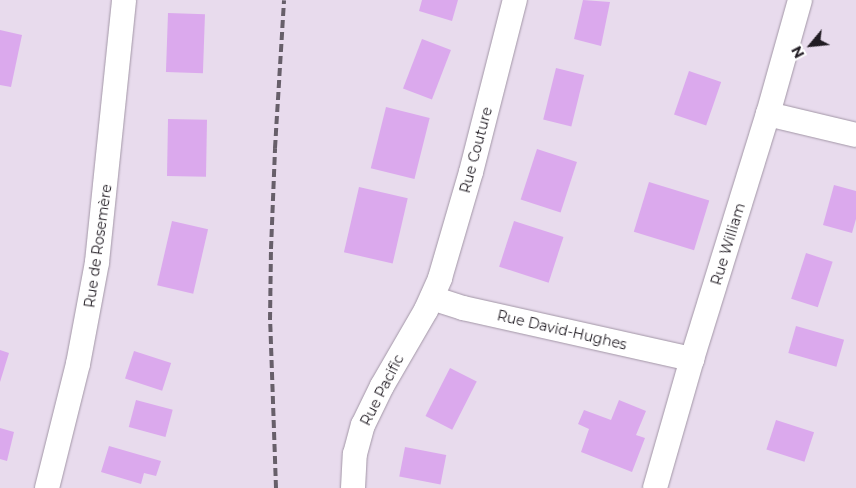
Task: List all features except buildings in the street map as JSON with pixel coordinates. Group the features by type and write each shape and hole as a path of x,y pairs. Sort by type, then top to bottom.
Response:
{"street":[{"name":"Rue de Rosemère","path":"46,488 78,364 97,262 124,0"},
{"name":"Rue Couture","path":"432,298 471,172 515,0"},
{"name":"Rue William","path":"655,488 692,359 768,114 800,0"},
{"path":"768,114 856,135"},
{"name":"Rue David-Hughes","path":"432,298 463,308 692,359"},
{"name":"Rue Pacific","path":"353,488 354,460 363,426 382,386 432,298"}],"railway":[{"path":"276,488 270,320 271,249 284,0"}]}
